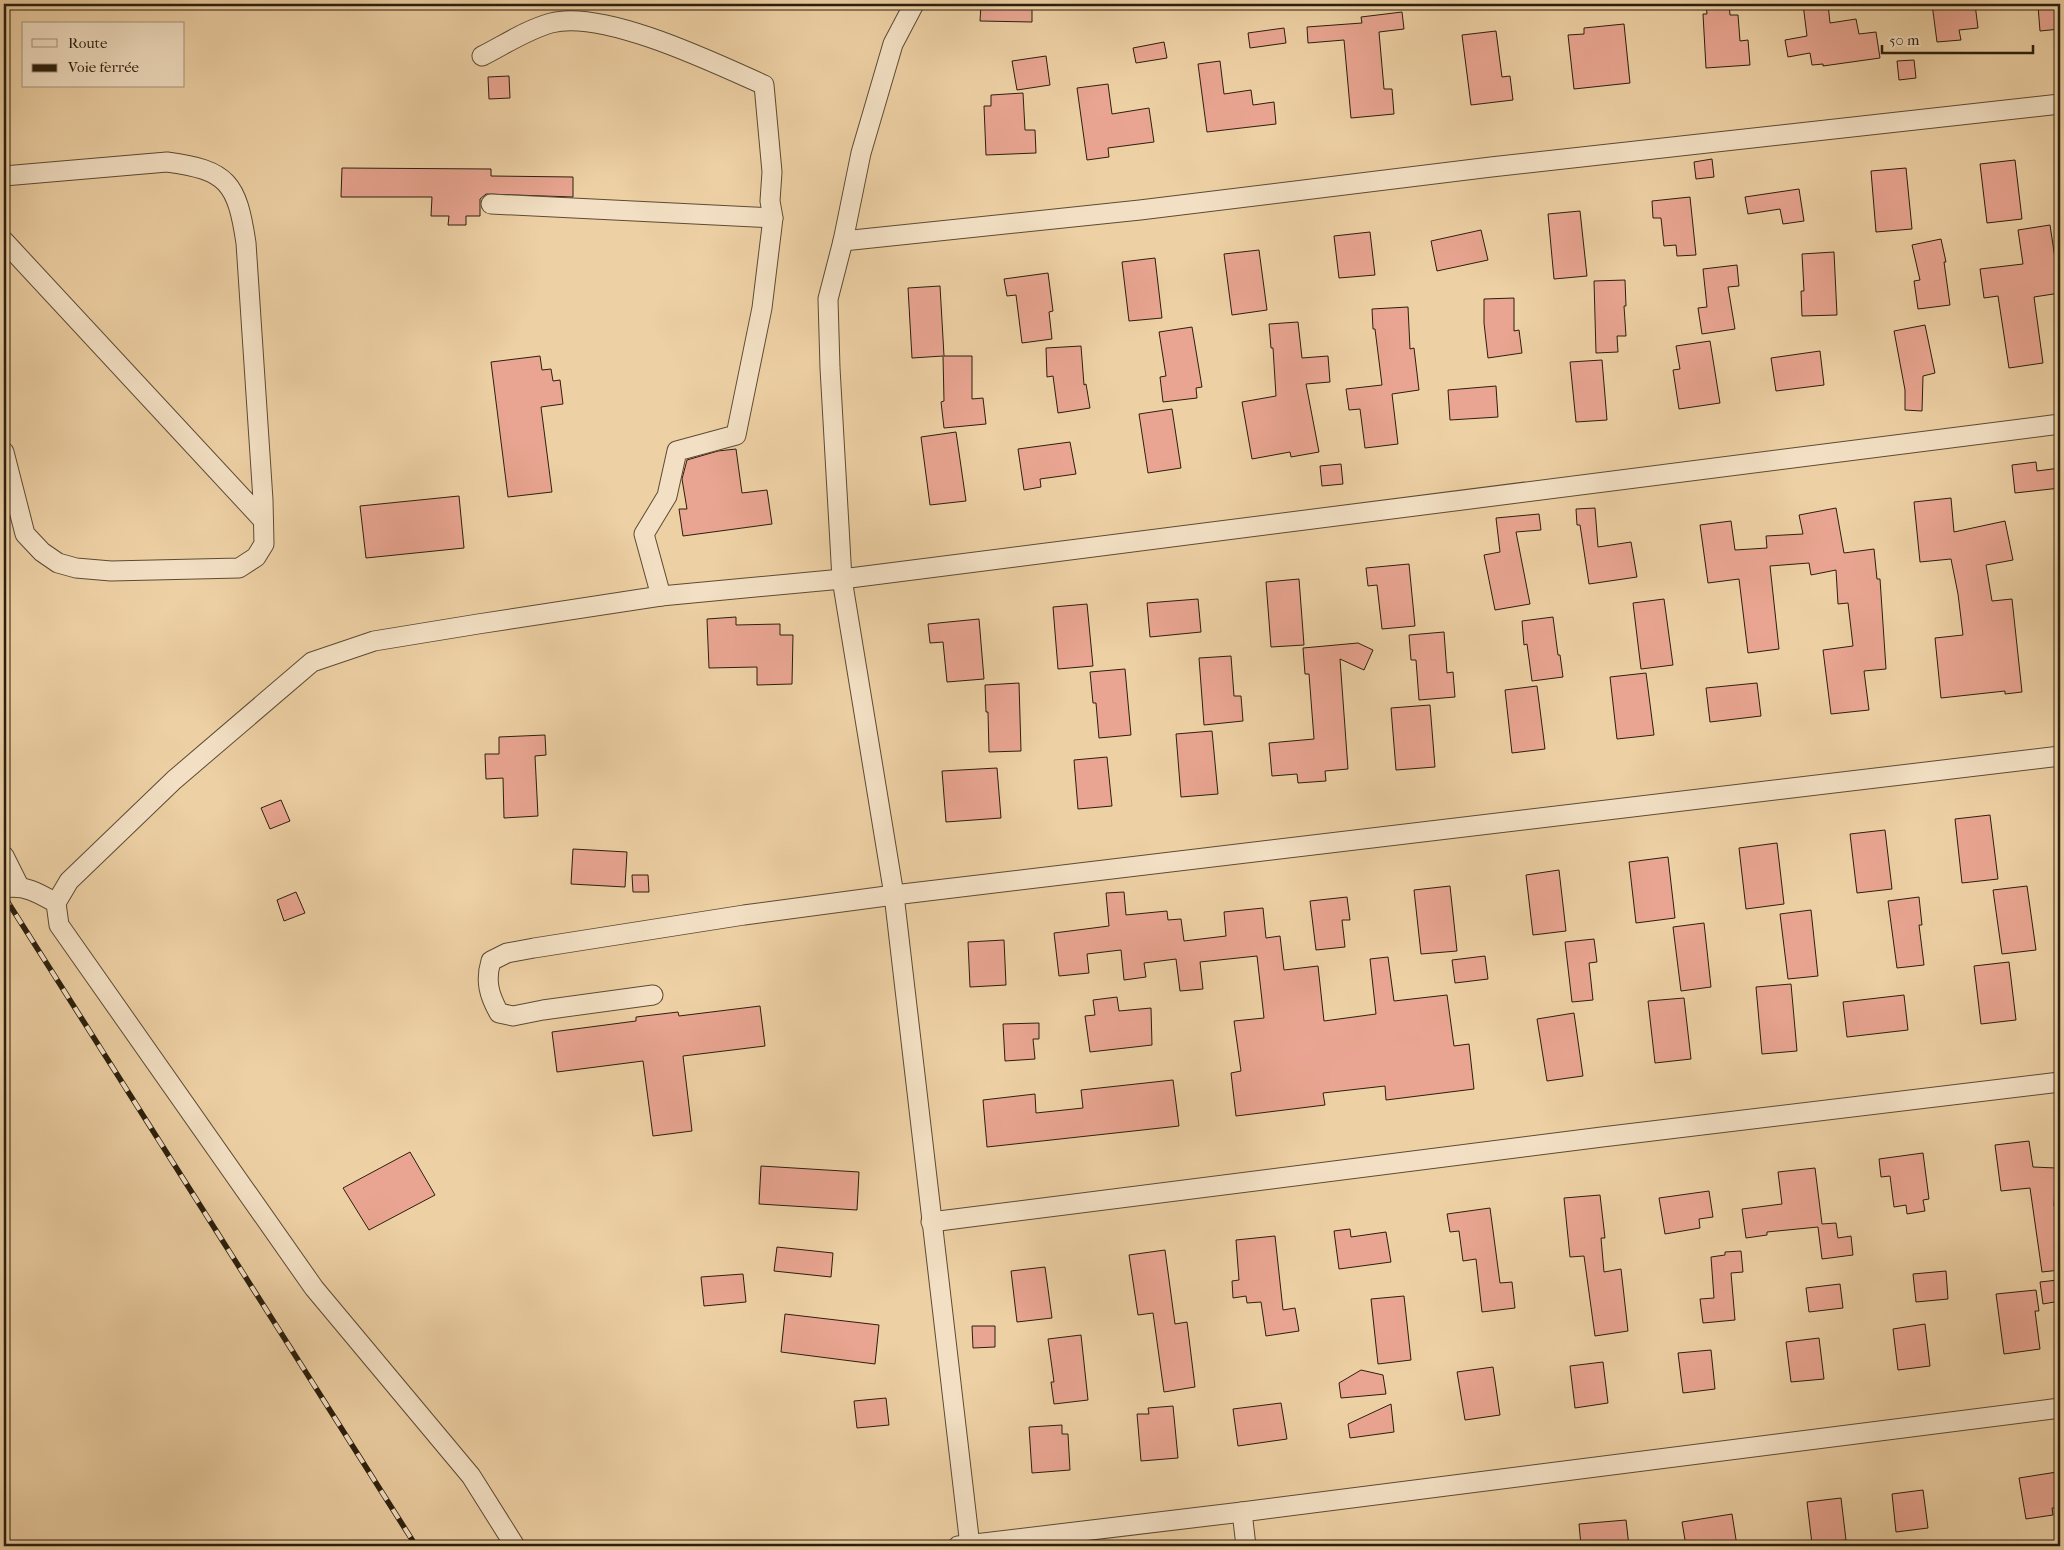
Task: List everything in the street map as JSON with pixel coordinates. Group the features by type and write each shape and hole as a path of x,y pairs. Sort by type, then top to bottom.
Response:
{"street":[{"path":"914,4 893,44 873,108 860,153 843,241 828,299 842,579 894,895 966,1546 2060,1408"},
{"path":"482,56 532,30 552,23 572,20 592,22 675,47 764,85 772,172 770,201 773,218 762,308 736,435 677,451 667,496 644,534 661,596"},
{"path":"843,241 1140,210 1491,167 2060,104"},
{"path":"4,176 167,162 192,165 214,173 232,189 241,211 246,243 264,544 256,557 240,568 120,571 76,568 58,563 42,552 25,534 4,452"},
{"path":"491,204 773,218"},
{"path":"4,241 263,520"},
{"path":"515,1546 471,1476 314,1288 59,925 56,902 69,881 174,780 312,662 374,641 661,596 842,579 2060,424"},
{"path":"653,995 513,1016 499,1013 490,996 487,975 491,961 507,953 744,915 894,895 2060,756"},
{"path":"4,856 11,887 38,892 56,902"},
{"path":"931,1222 1602,1137 2060,1082"},
{"path":"1242,1512 1246,1546"}],"building":[{"path":"981,4 1032,4 1032,22 980,21"},
{"path":"1706,4 1729,4 1730,15 1738,15 1740,41 1748,40 1750,65 1706,68 1703,14 1707,14"},
{"path":"1803,4 1828,4 1830,23 1856,19 1859,34 1876,32 1880,58 1823,66 1823,64 1812,65 1810,53 1788,57 1785,40 1807,36"},
{"path":"1932,4 1975,4 1978,28 1959,30 1961,40 1937,42"},
{"path":"2060,5 2060,29 2040,31 2038,6"},
{"path":"1402,12 1404,29 1379,32 1384,89 1392,89 1394,114 1351,118 1344,40 1308,43 1307,27 1362,23 1361,17"},
{"path":"1624,24 1630,83 1574,89 1568,35 1584,34 1584,28"},
{"path":"1284,28 1286,43 1250,48 1248,33"},
{"path":"1496,31 1502,77 1510,76 1513,100 1471,105 1462,35"},
{"path":"1164,42 1167,58 1136,63 1133,48"},
{"path":"1046,56 1050,85 1017,90 1012,61"},
{"path":"1914,60 1916,78 1899,80 1897,61"},
{"path":"1220,61 1224,94 1251,90 1253,105 1274,102 1276,124 1207,132 1198,64"},
{"path":"509,76 510,98 489,99 488,77"},
{"path":"1108,84 1112,114 1149,108 1154,142 1108,148 1109,157 1087,160 1077,88"},
{"path":"1023,93 1025,130 1035,130 1036,153 986,155 984,106 991,106 991,95"},
{"path":"1712,159 1714,177 1696,179 1694,162"},
{"path":"2015,160 2022,219 1987,223 1980,164"},
{"path":"342,168 491,169 491,176 573,177 573,197 486,194 480,199 480,216 466,216 466,225 448,225 449,216 431,216 432,197 341,197"},
{"path":"1906,168 1912,229 1876,232 1871,171"},
{"path":"1799,189 1804,221 1783,224 1780,209 1748,214 1745,197"},
{"path":"1690,197 1696,255 1677,256 1676,245 1664,246 1661,218 1653,218 1652,201"},
{"path":"1580,211 1587,276 1554,279 1548,214"},
{"path":"2050,225 2056,265 2060,264 2060,293 2034,297 2043,363 2009,368 1998,296 1984,298 1980,269 2023,264 2018,230"},
{"path":"1481,230 1488,260 1437,271 1431,241"},
{"path":"1370,232 1375,275 1339,278 1334,236"},
{"path":"1941,239 1946,262 1944,262 1950,305 1918,309 1914,281 1920,280 1912,245"},
{"path":"1259,250 1267,310 1232,315 1224,254"},
{"path":"1834,252 1837,315 1802,316 1801,291 1804,291 1802,254"},
{"path":"1155,258 1162,318 1129,321 1122,262"},
{"path":"1737,265 1739,286 1728,287 1735,329 1702,334 1698,308 1707,307 1703,269"},
{"path":"1048,273 1053,311 1049,312 1052,339 1022,343 1016,295 1007,296 1004,279"},
{"path":"1625,280 1626,336 1617,336 1618,352 1596,353 1594,281"},
{"path":"940,286 944,356 972,356 972,399 983,398 986,424 944,428 941,402 944,401 943,356 912,358 908,288"},
{"path":"1514,298 1514,331 1519,330 1522,353 1488,358 1484,323 1484,299"},
{"path":"1408,307 1410,349 1414,348 1419,390 1392,394 1398,444 1365,448 1360,409 1349,410 1346,389 1382,385 1375,329 1373,329 1372,309"},
{"path":"1298,322 1302,358 1328,356 1330,382 1306,384 1319,452 1291,457 1290,452 1252,459 1242,402 1276,396 1273,348 1271,348 1269,324"},
{"path":"1925,325 1935,373 1923,376 1922,411 1905,410 1905,390 1894,331"},
{"path":"1192,327 1202,387 1196,388 1197,398 1163,402 1160,377 1166,376 1159,332"},
{"path":"1710,341 1720,403 1679,409 1673,370 1680,369 1676,346"},
{"path":"1081,346 1084,385 1086,384 1090,408 1058,413 1053,376 1047,377 1046,348"},
{"path":"1820,351 1824,385 1776,391 1771,358"},
{"path":"540,356 542,370 551,369 553,381 560,380 563,404 541,407 552,492 508,497 491,362"},
{"path":"1602,360 1607,420 1576,422 1570,362"},
{"path":"1496,386 1498,417 1450,420 1448,390"},
{"path":"1172,409 1181,468 1148,473 1139,414"},
{"path":"956,432 966,501 930,505 921,437"},
{"path":"1070,442 1076,474 1040,479 1041,487 1024,490 1018,449"},
{"path":"736,449 742,493 767,490 772,524 683,536 679,509 687,509 682,479 687,460 718,451"},
{"path":"2036,462 2037,471 2060,468 2060,488 2015,493 2012,465"},
{"path":"1341,464 1343,484 1322,486 1320,466"},
{"path":"459,496 464,548 366,558 360,506"},
{"path":"1951,498 1954,532 2005,521 2013,560 1986,565 1992,601 2012,599 2022,692 2005,694 2005,691 1941,698 1935,638 1963,635 1958,594 1951,559 1920,562 1914,502"},
{"path":"1595,508 1598,547 1631,542 1637,577 1589,584 1580,525 1577,525 1576,509"},
{"path":"1836,508 1844,553 1874,549 1877,579 1880,579 1886,669 1864,671 1869,710 1831,714 1823,650 1853,646 1848,603 1838,604 1836,570 1811,575 1809,563 1770,566 1779,649 1748,653 1739,579 1708,583 1700,525 1731,521 1735,550 1767,548 1766,536 1803,534 1799,515"},
{"path":"1539,514 1541,530 1516,532 1530,604 1495,610 1484,555 1500,552 1496,518"},
{"path":"1409,564 1415,626 1382,629 1377,585 1368,586 1366,568"},
{"path":"1299,579 1304,645 1271,647 1266,582"},
{"path":"1198,599 1201,632 1150,637 1147,603"},
{"path":"1664,599 1673,665 1641,669 1633,603"},
{"path":"1087,604 1093,666 1058,669 1053,607"},
{"path":"736,617 736,625 780,624 780,635 793,635 792,684 757,685 757,667 709,668 707,619"},
{"path":"1553,617 1563,677 1532,681 1527,644 1524,645 1522,621"},
{"path":"979,619 984,679 947,682 943,642 930,643 928,624"},
{"path":"1444,632 1447,673 1453,672 1455,697 1419,700 1416,660 1411,660 1409,635"},
{"path":"1358,643 1373,650 1364,670 1340,659 1348,769 1325,771 1326,781 1298,783 1297,774 1272,776 1269,743 1314,739 1309,674 1305,674 1303,648"},
{"path":"1231,656 1234,696 1241,696 1243,721 1204,725 1199,658"},
{"path":"1125,669 1131,735 1099,738 1096,703 1093,703 1090,672"},
{"path":"1646,673 1654,735 1617,739 1610,677"},
{"path":"1019,683 1021,751 989,752 985,685"},
{"path":"1757,683 1761,716 1710,722 1706,688"},
{"path":"1537,686 1545,749 1512,753 1505,690"},
{"path":"1430,705 1435,767 1396,770 1391,708"},
{"path":"1212,731 1218,794 1181,797 1176,734"},
{"path":"545,735 546,755 535,756 538,816 504,818 503,778 486,779 485,754 499,754 499,737"},
{"path":"1107,757 1112,806 1078,809 1074,760"},
{"path":"997,768 1001,818 946,822 942,771"},
{"path":"281,800 290,821 270,829 261,808"},
{"path":"1990,815 1998,879 1962,883 1955,819"},
{"path":"1885,830 1892,889 1857,893 1850,834"},
{"path":"1777,843 1784,904 1746,909 1739,848"},
{"path":"573,849 627,852 625,887 571,884"},
{"path":"1668,857 1675,918 1636,923 1629,862"},
{"path":"1559,870 1566,931 1533,935 1526,875"},
{"path":"632,875 648,875 649,892 633,892"},
{"path":"1450,886 1457,951 1421,954 1414,890"},
{"path":"2027,886 2036,950 2002,954 1993,890"},
{"path":"296,892 305,913 284,921 277,900"},
{"path":"1124,892 1126,915 1167,911 1168,920 1181,919 1184,941 1226,936 1224,912 1263,908 1266,938 1280,936 1284,970 1318,966 1324,1021 1376,1014 1370,959 1388,957 1394,1001 1447,995 1454,1046 1469,1044 1474,1089 1386,1100 1385,1086 1323,1093 1325,1105 1236,1116 1231,1073 1241,1071 1234,1021 1264,1018 1257,956 1200,962 1203,989 1180,991 1176,959 1144,963 1146,977 1124,980 1121,950 1087,954 1089,973 1059,976 1054,933 1109,926 1106,893"},
{"path":"1347,897 1350,920 1342,920 1345,947 1316,950 1310,901"},
{"path":"1919,897 1922,925 1919,925 1924,965 1897,968 1888,901"},
{"path":"1811,910 1818,976 1788,979 1780,914"},
{"path":"1704,923 1711,987 1681,991 1673,927"},
{"path":"1594,939 1597,962 1589,963 1593,1000 1572,1002 1565,942"},
{"path":"1004,940 1006,985 970,987 968,942"},
{"path":"1485,956 1488,979 1455,983 1452,960"},
{"path":"2009,962 2016,1020 1981,1024 1974,966"},
{"path":"1791,984 1797,1051 1762,1054 1756,987"},
{"path":"1904,995 1908,1030 1847,1037 1843,1002"},
{"path":"1117,997 1119,1011 1151,1008 1152,1045 1090,1052 1085,1016 1095,1015 1093,1000"},
{"path":"1684,998 1691,1059 1655,1063 1648,1001"},
{"path":"760,1006 765,1046 683,1056 692,1131 653,1136 643,1061 557,1072 552,1032 636,1021 636,1017 678,1012 679,1016"},
{"path":"1574,1013 1583,1076 1547,1081 1537,1019"},
{"path":"1039,1023 1039,1039 1033,1039 1035,1059 1005,1061 1003,1024"},
{"path":"1173,1080 1179,1126 987,1147 983,1100 1035,1094 1036,1113 1083,1108 1081,1090"},
{"path":"2029,1141 2033,1167 2056,1168 2054,1206 2060,1206 2060,1270 2042,1272 2030,1188 2001,1191 1995,1145"},
{"path":"410,1152 435,1195 369,1230 343,1188"},
{"path":"1923,1153 1929,1199 1923,1200 1925,1211 1907,1214 1906,1205 1894,1207 1890,1176 1881,1177 1879,1159"},
{"path":"761,1166 859,1172 857,1210 759,1204"},
{"path":"1815,1168 1822,1224 1836,1223 1838,1238 1851,1236 1853,1255 1822,1259 1818,1227 1767,1232 1767,1235 1746,1238 1742,1209 1782,1204 1778,1172"},
{"path":"1709,1191 1713,1217 1699,1219 1700,1228 1665,1234 1659,1198"},
{"path":"1600,1195 1605,1238 1601,1238 1604,1272 1621,1269 1628,1331 1595,1336 1584,1256 1570,1257 1564,1198"},
{"path":"1490,1208 1500,1283 1512,1282 1515,1308 1482,1312 1476,1259 1463,1261 1459,1231 1450,1232 1447,1214"},
{"path":"1350,1229 1351,1237 1386,1232 1391,1262 1339,1269 1334,1231"},
{"path":"1275,1236 1283,1310 1295,1308 1299,1331 1266,1336 1261,1302 1247,1303 1246,1296 1233,1298 1232,1281 1239,1280 1236,1240"},
{"path":"777,1247 833,1253 831,1277 774,1271"},
{"path":"1165,1250 1175,1324 1187,1322 1195,1387 1164,1392 1153,1313 1138,1315 1129,1255"},
{"path":"1741,1251 1743,1272 1731,1273 1735,1320 1703,1323 1700,1299 1714,1298 1711,1257 1725,1255 1725,1252"},
{"path":"1045,1267 1052,1318 1017,1322 1011,1271"},
{"path":"1946,1271 1948,1299 1916,1302 1913,1274"},
{"path":"743,1274 746,1302 704,1306 701,1277"},
{"path":"2058,1280 2060,1301 2043,1304 2040,1282"},
{"path":"1840,1284 1843,1308 1809,1312 1806,1288"},
{"path":"2036,1290 2039,1311 2035,1311 2040,1349 2004,1354 1996,1294"},
{"path":"1404,1296 1411,1360 1378,1364 1371,1299"},
{"path":"785,1314 879,1325 875,1364 781,1352"},
{"path":"1925,1324 1930,1366 1898,1370 1893,1329"},
{"path":"972,1326 995,1326 995,1347 973,1348"},
{"path":"1081,1335 1088,1400 1054,1404 1051,1382 1054,1382 1048,1339"},
{"path":"1819,1338 1824,1379 1791,1382 1786,1342"},
{"path":"1711,1350 1715,1389 1683,1393 1678,1353"},
{"path":"1603,1362 1608,1403 1575,1408 1570,1366"},
{"path":"1493,1367 1500,1415 1465,1420 1457,1372"},
{"path":"1361,1370 1383,1375 1386,1394 1341,1398 1339,1383"},
{"path":"886,1398 889,1425 857,1428 854,1401"},
{"path":"1281,1403 1287,1439 1238,1446 1233,1409"},
{"path":"1391,1404 1394,1432 1350,1438 1348,1424"},
{"path":"1173,1406 1178,1458 1141,1461 1137,1414 1149,1414 1148,1408"},
{"path":"1062,1425 1062,1434 1068,1434 1070,1470 1032,1473 1029,1427"},
{"path":"2057,1472 2060,1489 2055,1490 2057,1508 2052,1508 2053,1515 2026,1519 2019,1478"},
{"path":"1923,1490 1928,1528 1896,1532 1892,1494"},
{"path":"1841,1498 1846,1540 1812,1544 1807,1502"},
{"path":"1732,1514 1737,1546 1686,1546 1682,1522"},
{"path":"1626,1520 1629,1546 1581,1546 1579,1524"}],"railway":[{"path":"4,896 416,1546"}]}
